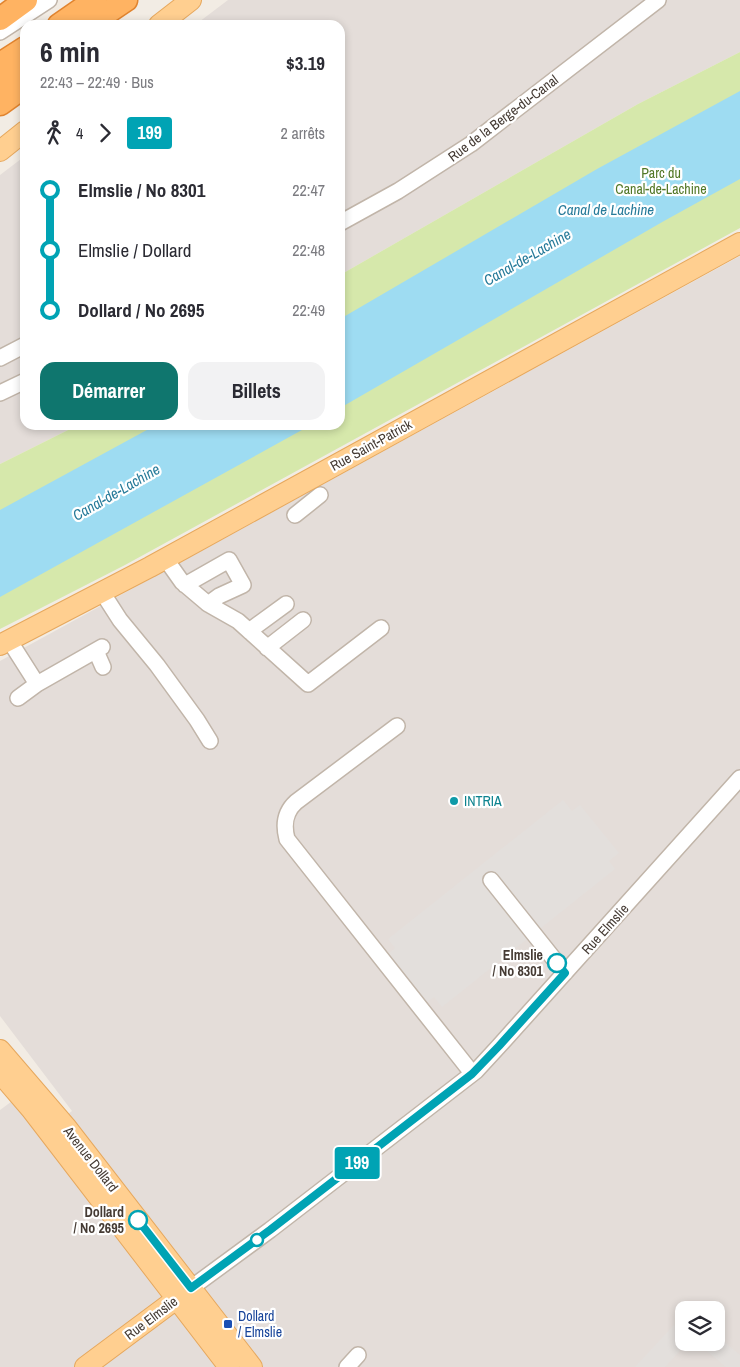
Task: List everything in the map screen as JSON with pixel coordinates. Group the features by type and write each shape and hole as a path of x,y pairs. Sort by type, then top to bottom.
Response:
{"highway":[{"path":"0,20 26,0"},
{"path":"68,20 92,8 126,0"},
{"path":"114,20 140,0"},
{"path":"0,64 20,51"},
{"path":"0,86 20,72"},
{"path":"0,104 20,90"}],"main road":[{"path":"165,20 191,0"},
{"path":"0,151 20,135"},
{"name":"Rue Saint-Patrick","path":"4,642 165,558 740,243"},
{"name":"Avenue Dollard","path":"0,1050 67,1128 183,1293 229,1367"},
{"name":"Avenue Dollard","path":"0,1073 22,1097 183,1293 250,1366"},
{"name":"Rue Elmslie","path":"85,1367 183,1293"}],"street":[{"path":"0,32 49,0"},
{"name":"Rue de la Berge-du-Canal","path":"345,220 398,191 471,144 658,0"},
{"path":"0,358 20,348"},
{"path":"0,392 20,383"},
{"path":"290,490 301,510 320,496"},
{"path":"165,558 178,579 208,604 238,621 308,684 381,628"},
{"path":"185,585 229,560 243,584 208,604"},
{"path":"102,592 120,620 157,664 210,741"},
{"path":"249,631 286,604"},
{"path":"267,648 303,620"},
{"path":"4,642 37,684"},
{"path":"18,698 37,684 99,649 103,666"},
{"path":"398,726 296,802 287,813 285,831 287,839 472,1074"},
{"name":"Rue Elmslie","path":"183,1293 270,1230 472,1074 740,778"},
{"path":"491,880 565,973"},
{"path":"347,1367 358,1355"}],"shaded area":[{"path":"228,0 740,0 740,52 638,104 345,272 345,20 202,20"},
{"path":"20,160 20,430 68,430 0,464 0,175"},
{"path":"740,256 740,1367 0,1367 0,1110 15,1099 42,1134 72,1111 0,1016 0,661"},
{"path":"563,800 572,811 580,805 619,853 609,861 615,869 442,1007 434,997 425,1004 386,956 395,948 388,939"},
{"path":"675,1326 675,1351 680,1351 665,1367 635,1367"},
{"path":"725,1342 740,1355 740,1367 726,1367 707,1351 725,1351"}],"green space":[{"name":"Parc du Canal-de-Lachine","path":"740,52 740,228 125,565 0,629 0,464 68,430 345,430 345,272 638,104"}],"water":[{"name":"Canal de Lachine","path":"740,91 740,179 345,405 345,316 597,169"},
{"name":"Canal-de-Lachine","path":"147,430 302,430 0,597 0,510"}],"bus line":[{"name":"199","path":"138,1220 191,1288 270,1230 476,1071 565,973 557,963"}],"place":[{"name":"INTRIA","path":"454,801"},
{"name":"Elmslie / No 8301","path":"557,963"},
{"name":"Dollard / No 2695","path":"138,1220"},
{"name":"Dollard / Elmslie","path":"228,1324"}]}
